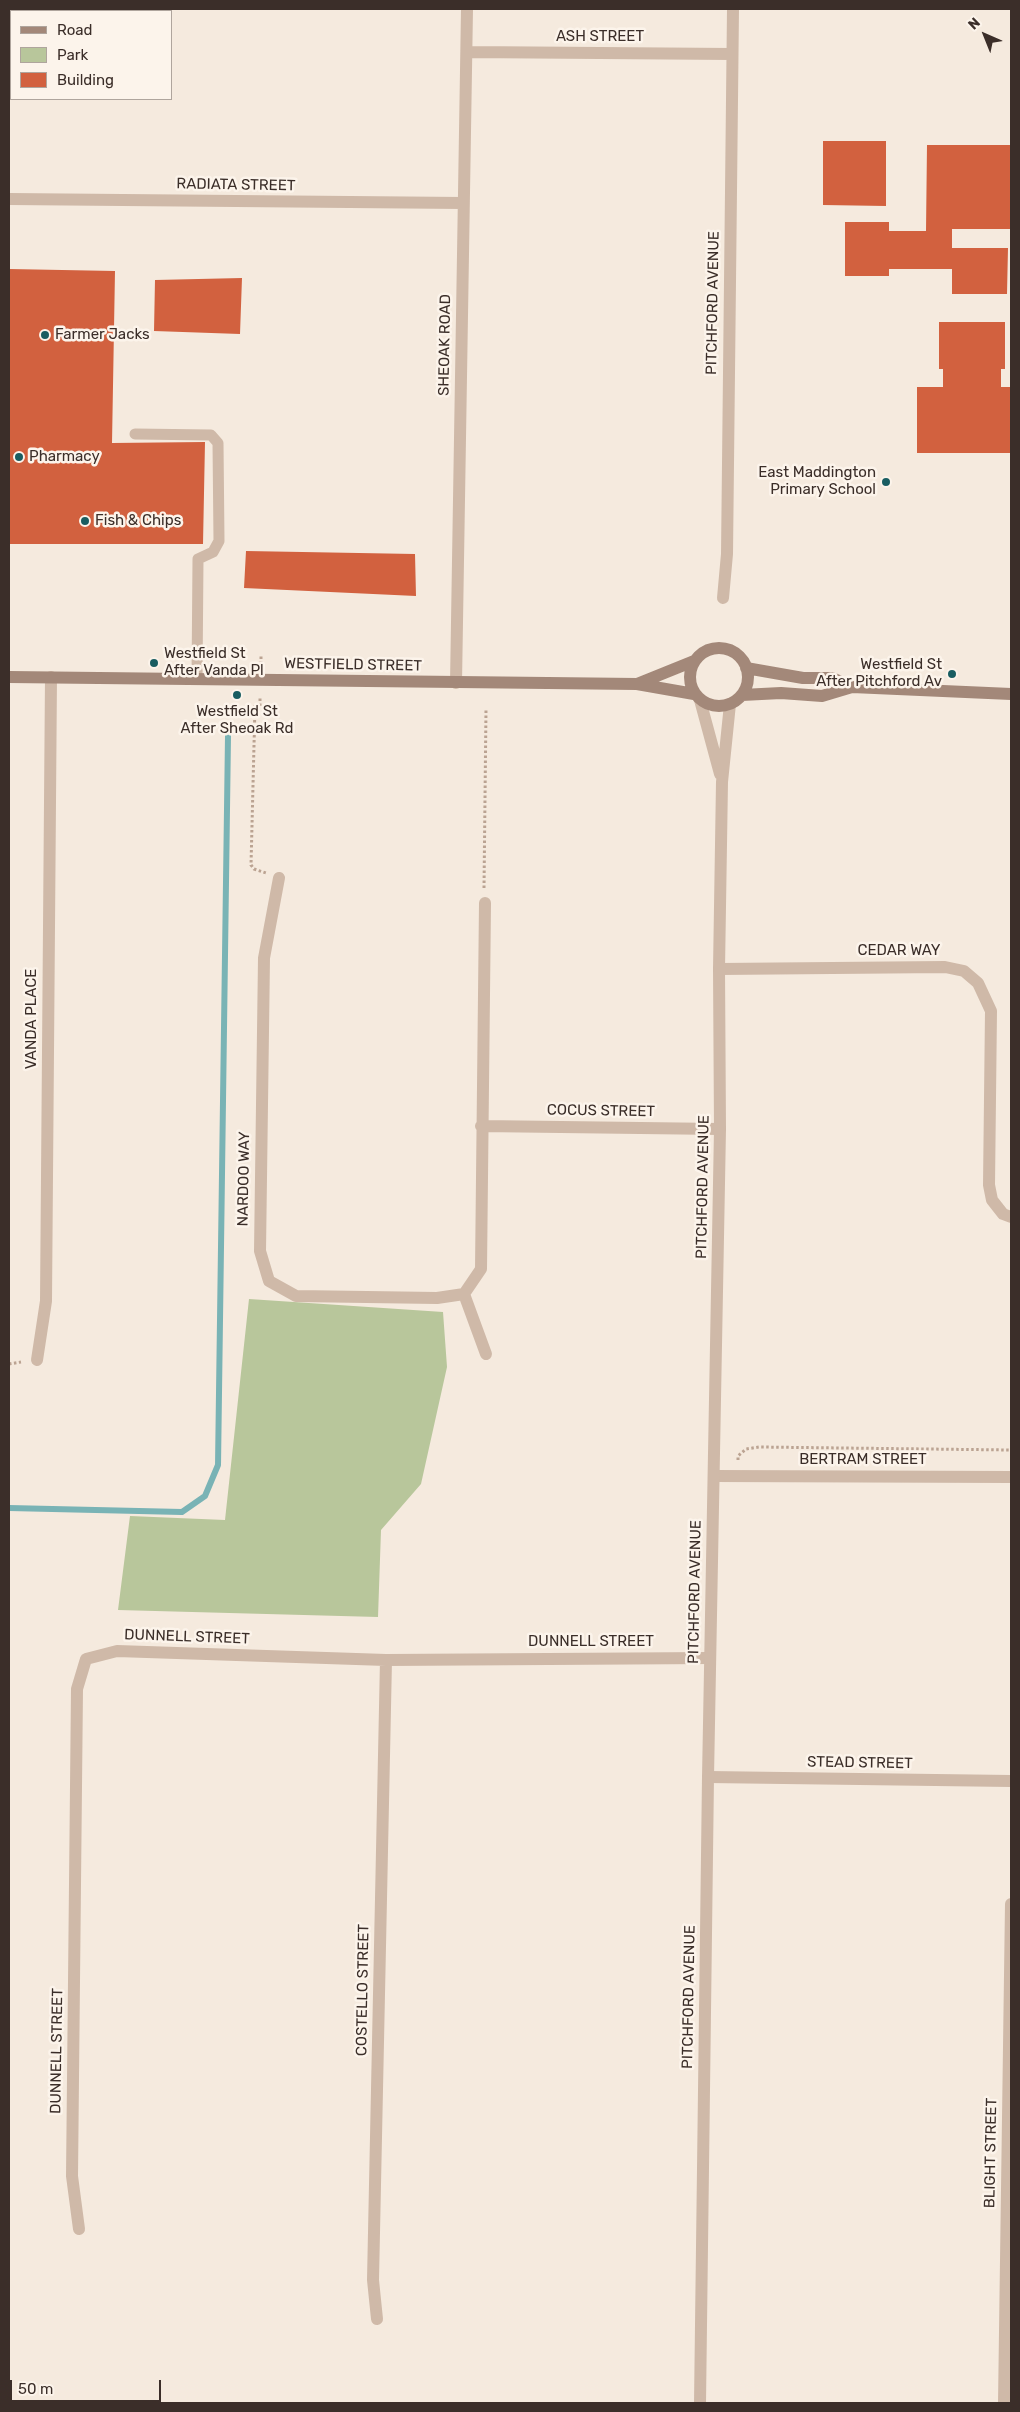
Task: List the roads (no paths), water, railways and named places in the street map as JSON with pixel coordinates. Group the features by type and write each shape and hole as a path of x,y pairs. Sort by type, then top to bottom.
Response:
{"main road":[{"path":"742,695 748,677 746,668 736,653 718,648 709,650 694,661 689,677 697,697 714,706 730,704 742,695 781,693 822,696 852,687 1011,694"},
{"name":"WESTFIELD STREET","path":"637,684 694,661"},
{"path":"746,668 803,678 832,678 852,687"},
{"name":"WESTFIELD STREET","path":"9,677 637,684 697,697"}],"street":[{"name":"SHEOAK ROAD","path":"456,682 467,9"},
{"name":"PITCHFORD AVENUE","path":"723,598 727,554 733,9"},
{"name":"ASH STREET","path":"467,52 732,54"},
{"name":"RADIATA STREET","path":"9,199 463,203"},
{"name":"VANDA PLACE","path":"37,1360 46,1302 51,678"},
{"name":"PITCHFORD AVENUE","path":"697,697 722,782"},
{"name":"PITCHFORD AVENUE","path":"700,2403 708,1777 720,1129 719,969 722,782 730,704"},
{"name":"NARDOO WAY","path":"279,878 264,958 260,1251 270,1281 296,1296 437,1298 464,1294"},
{"path":"485,903 481,1126 481,1269 464,1294 486,1354"},
{"name":"CEDAR WAY","path":"719,969 945,967 964,971 978,983 991,1011 989,1184 992,1200 1003,1214 1011,1217"},
{"name":"COCUS STREET","path":"481,1126 720,1129"},
{"name":"BERTRAM STREET","path":"714,1476 1011,1477"},
{"name":"DUNNELL STREET","path":"80,2229 72,2176 74,1917 77,1689 86,1659 117,1651 386,1660 710,1658"},
{"name":"COSTELLO STREET","path":"377,2320 372,2280 386,1660"},
{"name":"STEAD STREET","path":"708,1777 1011,1781"},
{"name":"BLIGHT STREET","path":"1004,2403 1011,1904"}],"lane":[{"path":"135,434 211,435 218,443 219,541 213,552 198,559 197,679"}],"waterway":[{"path":"9,1508 182,1512 205,1496 218,1465 228,736"}],"place":[{"name":"Farmer Jacks","path":"45,335"},
{"name":"Pharmacy","path":"19,457"},
{"name":"East Maddington Primary School","path":"886,482"},
{"name":"Fish & Chips","path":"85,521"},
{"name":"Westfield St After Vanda Pl","path":"154,663"},
{"name":"Westfield St After Pitchford Av","path":"952,674"},
{"name":"Westfield St After Sheoak Rd","path":"237,695"}]}
